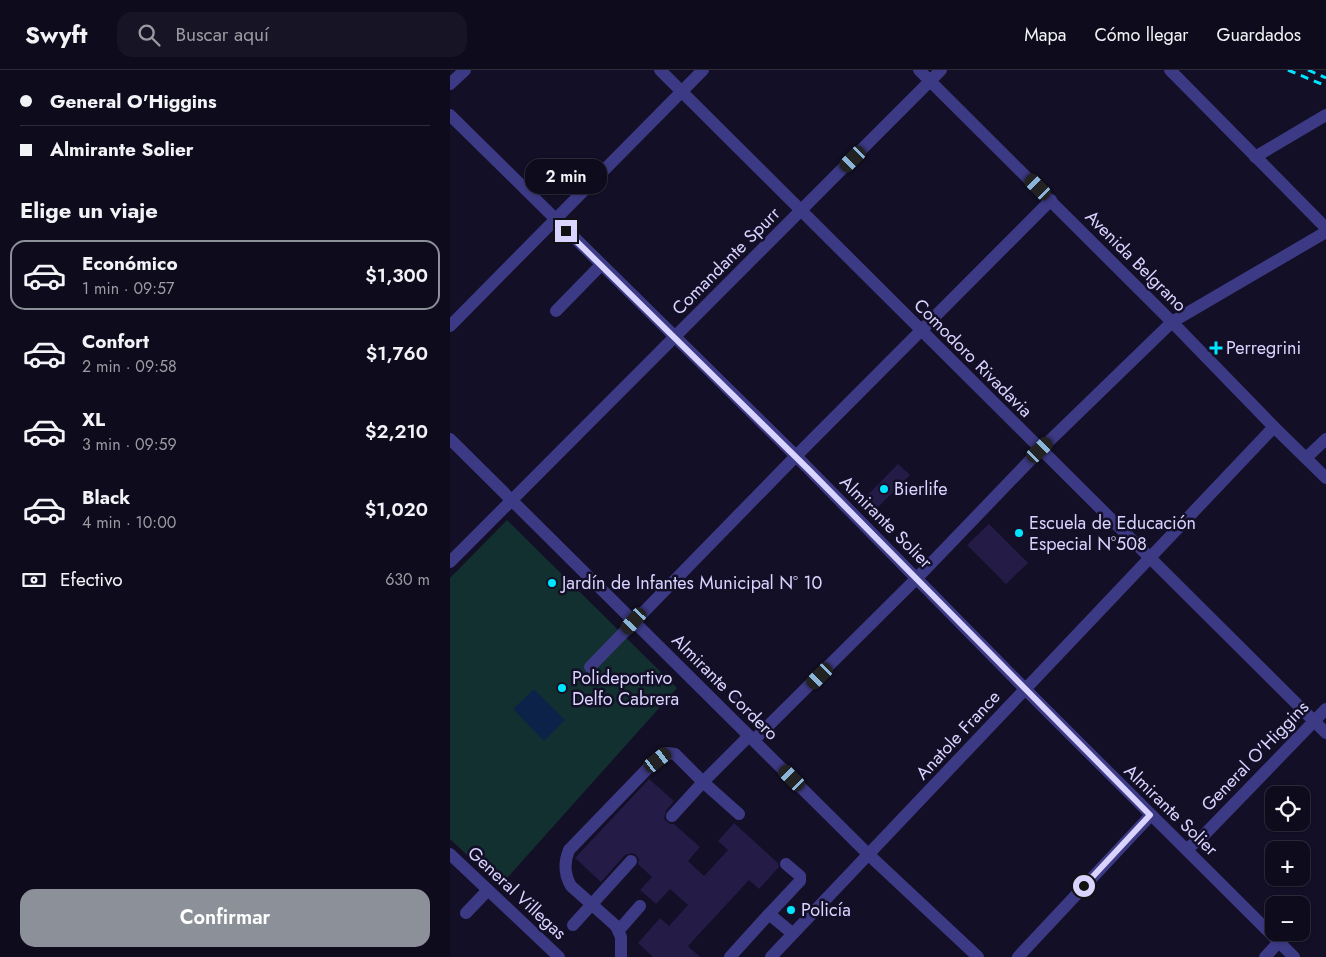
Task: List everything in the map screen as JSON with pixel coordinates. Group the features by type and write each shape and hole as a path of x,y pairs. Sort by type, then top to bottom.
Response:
{"street":[{"path":"450,84 464,70"},
{"name":"Comodoro Rivadavia","path":"660,70 1326,733"},
{"path":"450,326 703,70"},
{"name":"Avenida Belgrano","path":"919,70 1051,200 1274,428 1326,478"},
{"name":"Comandante Spurr","path":"450,562 942,70"},
{"path":"672,816 703,782 752,738 917,578 1040,450 1172,322 1179,316 1326,230 1170,70"},
{"name":"Almirante Solier","path":"450,115 796,456 1150,815 1187,849 1294,957"},
{"path":"1255,157 1326,115"},
{"path":"590,667 796,456 1051,200"},
{"path":"556,311 601,265"},
{"name":"Anatole France","path":"771,957 1274,428"},
{"name":"Almirante Cordero","path":"450,439 869,855 978,957"},
{"path":"1306,458 1326,439"},
{"name":"General O'Higgins","path":"1187,849 1203,836 1326,708"},
{"path":"620,957 621,937 619,930 571,886 567,880 566,856 572,846 650,766 667,753 675,754 739,814"},
{"path":"1018,957 1150,815"},
{"name":"General Villegas","path":"450,854 559,957"},
{"path":"573,925 631,861"},
{"path":"730,957 800,882 800,876 786,864"},
{"path":"466,913 488,890"},
{"path":"619,930 640,906"},
{"path":"769,914 792,933"},
{"path":"1265,957 1279,942"}],"green space":[{"path":"507,520 677,688 500,886 450,839 450,578"}],"water":[{"path":"534,689 565,720 544,741 513,709"}],"building":[{"name":"Bierlife","path":"898,464 910,475 870,515 859,504"},
{"path":"989,524 1028,563 1006,584 967,545"},
{"path":"736,690 744,698 736,706 727,698"},
{"path":"649,779 674,801 666,811 664,819 670,824 674,824 700,847 688,861 704,876 728,850 718,841 734,823 778,863 779,867 759,889 749,880 688,946 700,957 653,957 638,943 660,918 669,926 688,905 670,889 656,904 640,890 652,877 638,864 639,859 636,855 632,853 625,855 601,882 575,858"}],"railway":[{"path":"1288,70 1326,86"},
{"path":"1308,70 1326,78"}],"place":[{"name":"Perregrini","path":"1216,348"},
{"name":"Bierlife","path":"884,489"},
{"name":"Escuela de Educación Especial N°508","path":"1019,533"},
{"name":"Jardín de Infantes Municipal Nº 10","path":"552,583"},
{"name":"Polideportivo Delfo Cabrera","path":"562,688"},
{"name":"Policía","path":"791,910"}],"route":[{"path":"566,231 917,578 1150,815 1084,886"}]}
